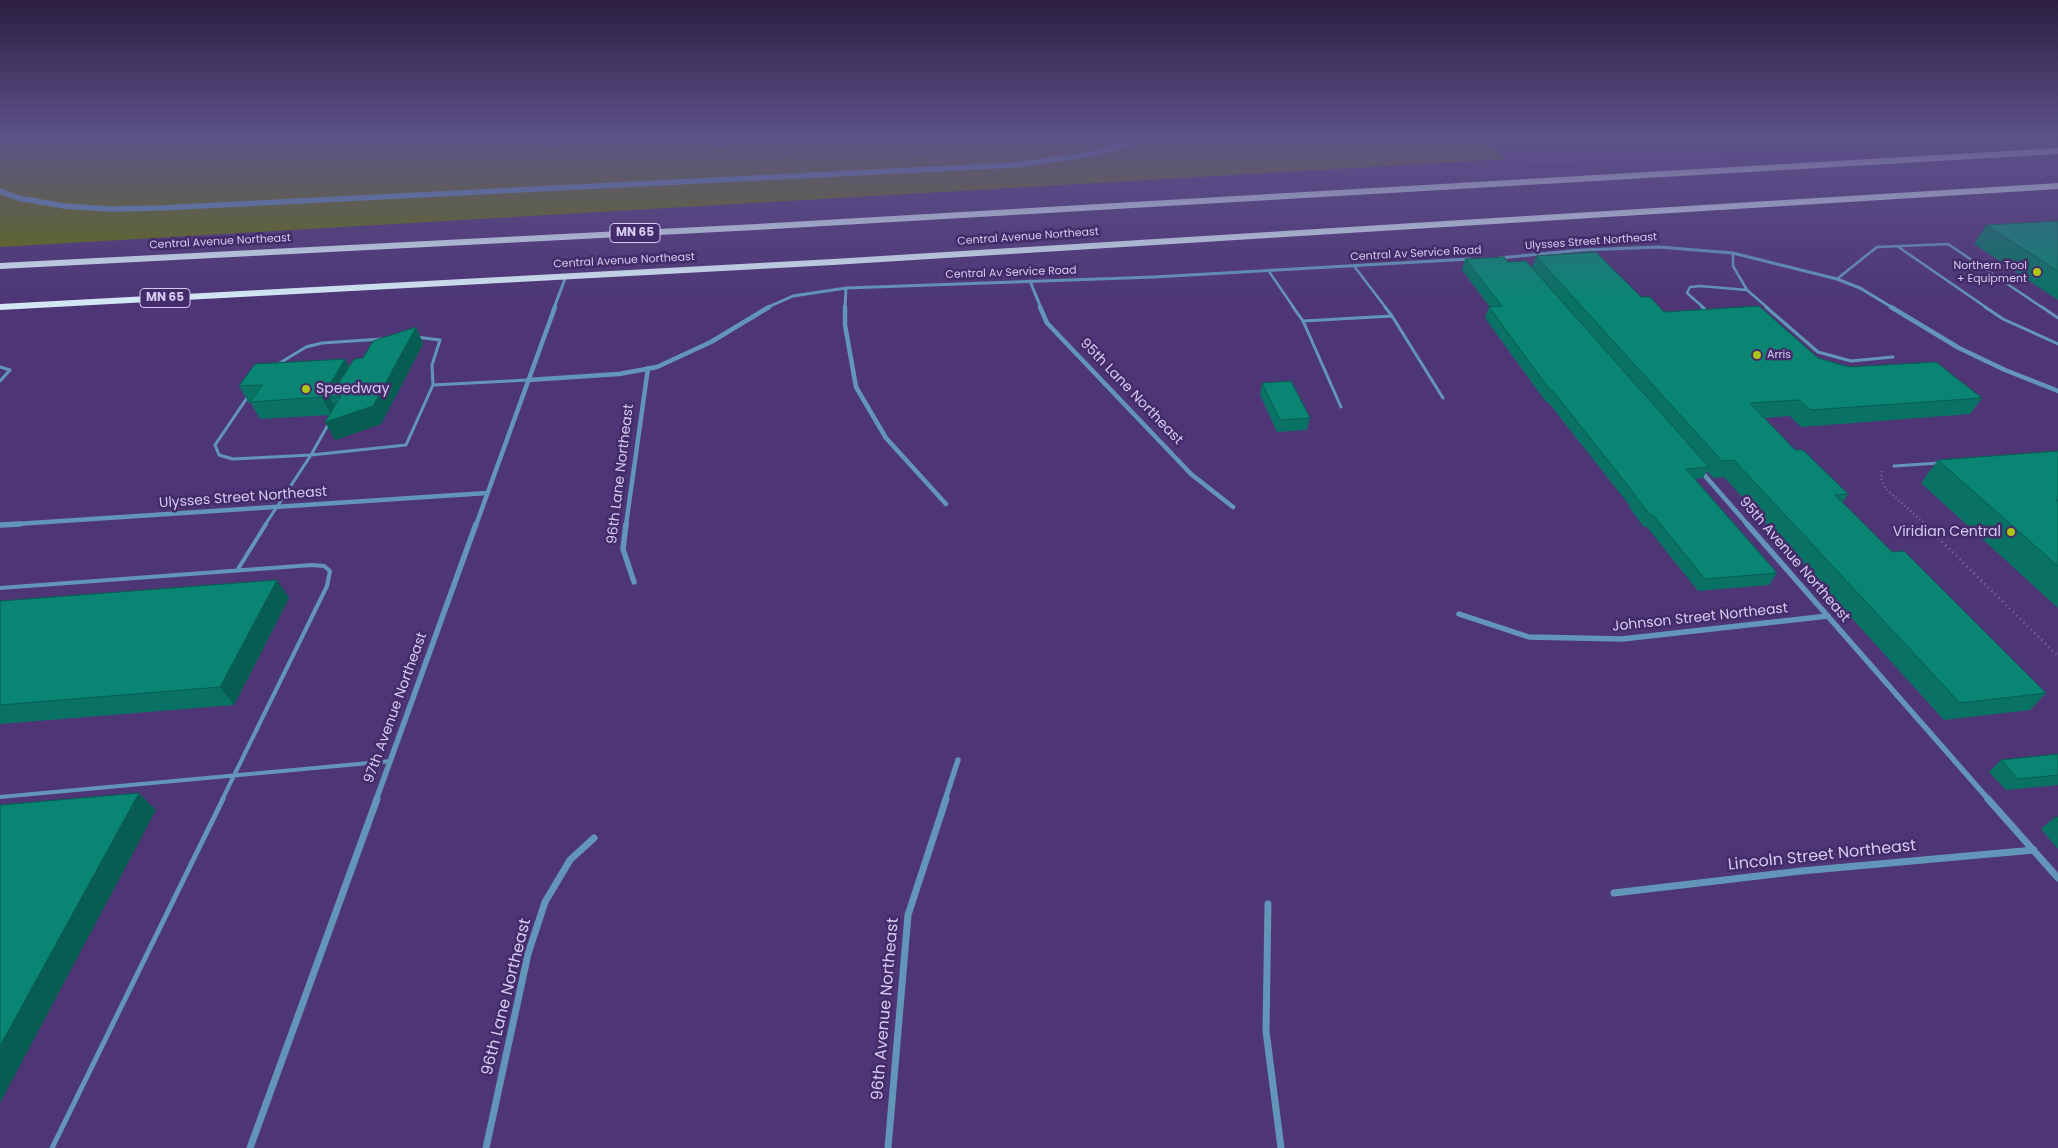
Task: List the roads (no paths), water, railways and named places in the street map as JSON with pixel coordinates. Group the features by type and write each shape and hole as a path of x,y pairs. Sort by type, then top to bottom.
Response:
{"highway":[{"name":"Central Avenue Northeast","path":"0,266 756,227 1380,191"},
{"name":"Central Avenue Northeast","path":"0,307 833,262 1984,191"}],"street":[{"path":"0,191 18,198 64,206 111,209 170,208 519,191"},
{"name":"Ulysses Street Northeast","path":"1514,257 1582,250 1650,247 1733,253 1837,279 1860,288 1959,348 2005,370 2058,391"},
{"path":"1514,257 1520,264"},
{"name":"Central Av Service Road","path":"1494,258 1514,257"},
{"name":"Central Av Service Road","path":"528,380 619,374 658,367 684,355 762,310 793,296 846,288 1475,259"},
{"name":"97th Avenue Northeast","path":"250,1148 566,276"},
{"name":"95th Lane Northeast","path":"1030,280 1047,323 1191,474 1233,507"},
{"path":"846,288 844,325 856,387 886,438 946,504"},
{"name":"96th Lane Northeast","path":"634,582 623,549 648,368"},
{"name":"95th Avenue Northeast","path":"1697,466 2058,878"},
{"name":"Ulysses Street Northeast","path":"0,525 487,493"},
{"name":"Johnson Street Northeast","path":"1459,614 1529,637 1622,639 1828,616"},
{"name":"96th Avenue Northeast","path":"888,1148 908,915 958,760"},
{"name":"96th Lane Northeast","path":"486,1148 528,954 545,902 570,860 594,838"},
{"name":"Lincoln Street Northeast","path":"1614,893 1801,871 2034,850"},
{"path":"1268,904 1266,1031 1281,1148"}],"lane":[{"path":"1837,279 1876,247 1948,244 2058,318"},
{"path":"1897,246 2003,319 2058,344"},
{"path":"1733,253 1733,266 1747,290 1818,352 1851,361 1893,357"},
{"path":"1354,266 1392,316 1443,398"},
{"path":"1268,270 1303,321 1341,407"},
{"path":"1712,316 1687,293 1690,287 1700,286 1747,290"},
{"path":"1303,321 1392,316"},
{"path":"250,392 215,445 219,455 233,459 311,455 406,445 433,385 432,365 440,340 415,337"},
{"path":"375,347 379,339"},
{"path":"273,367 286,357 306,347 322,343 388,339"},
{"path":"0,366 10,370 0,381"},
{"path":"433,385 528,380"},
{"path":"238,569 311,455 334,415"},
{"path":"1894,466 1942,462"},
{"path":"0,588 312,565 324,566 330,571 327,586 52,1148"},
{"path":"0,798 390,761"}],"place":[{"name":"Northern Tool + Equipment","path":"2037,272"},
{"name":"Arris","path":"1757,355"},
{"name":"Speedway","path":"306,389"},
{"name":"Viridian Central","path":"2011,532"}]}
